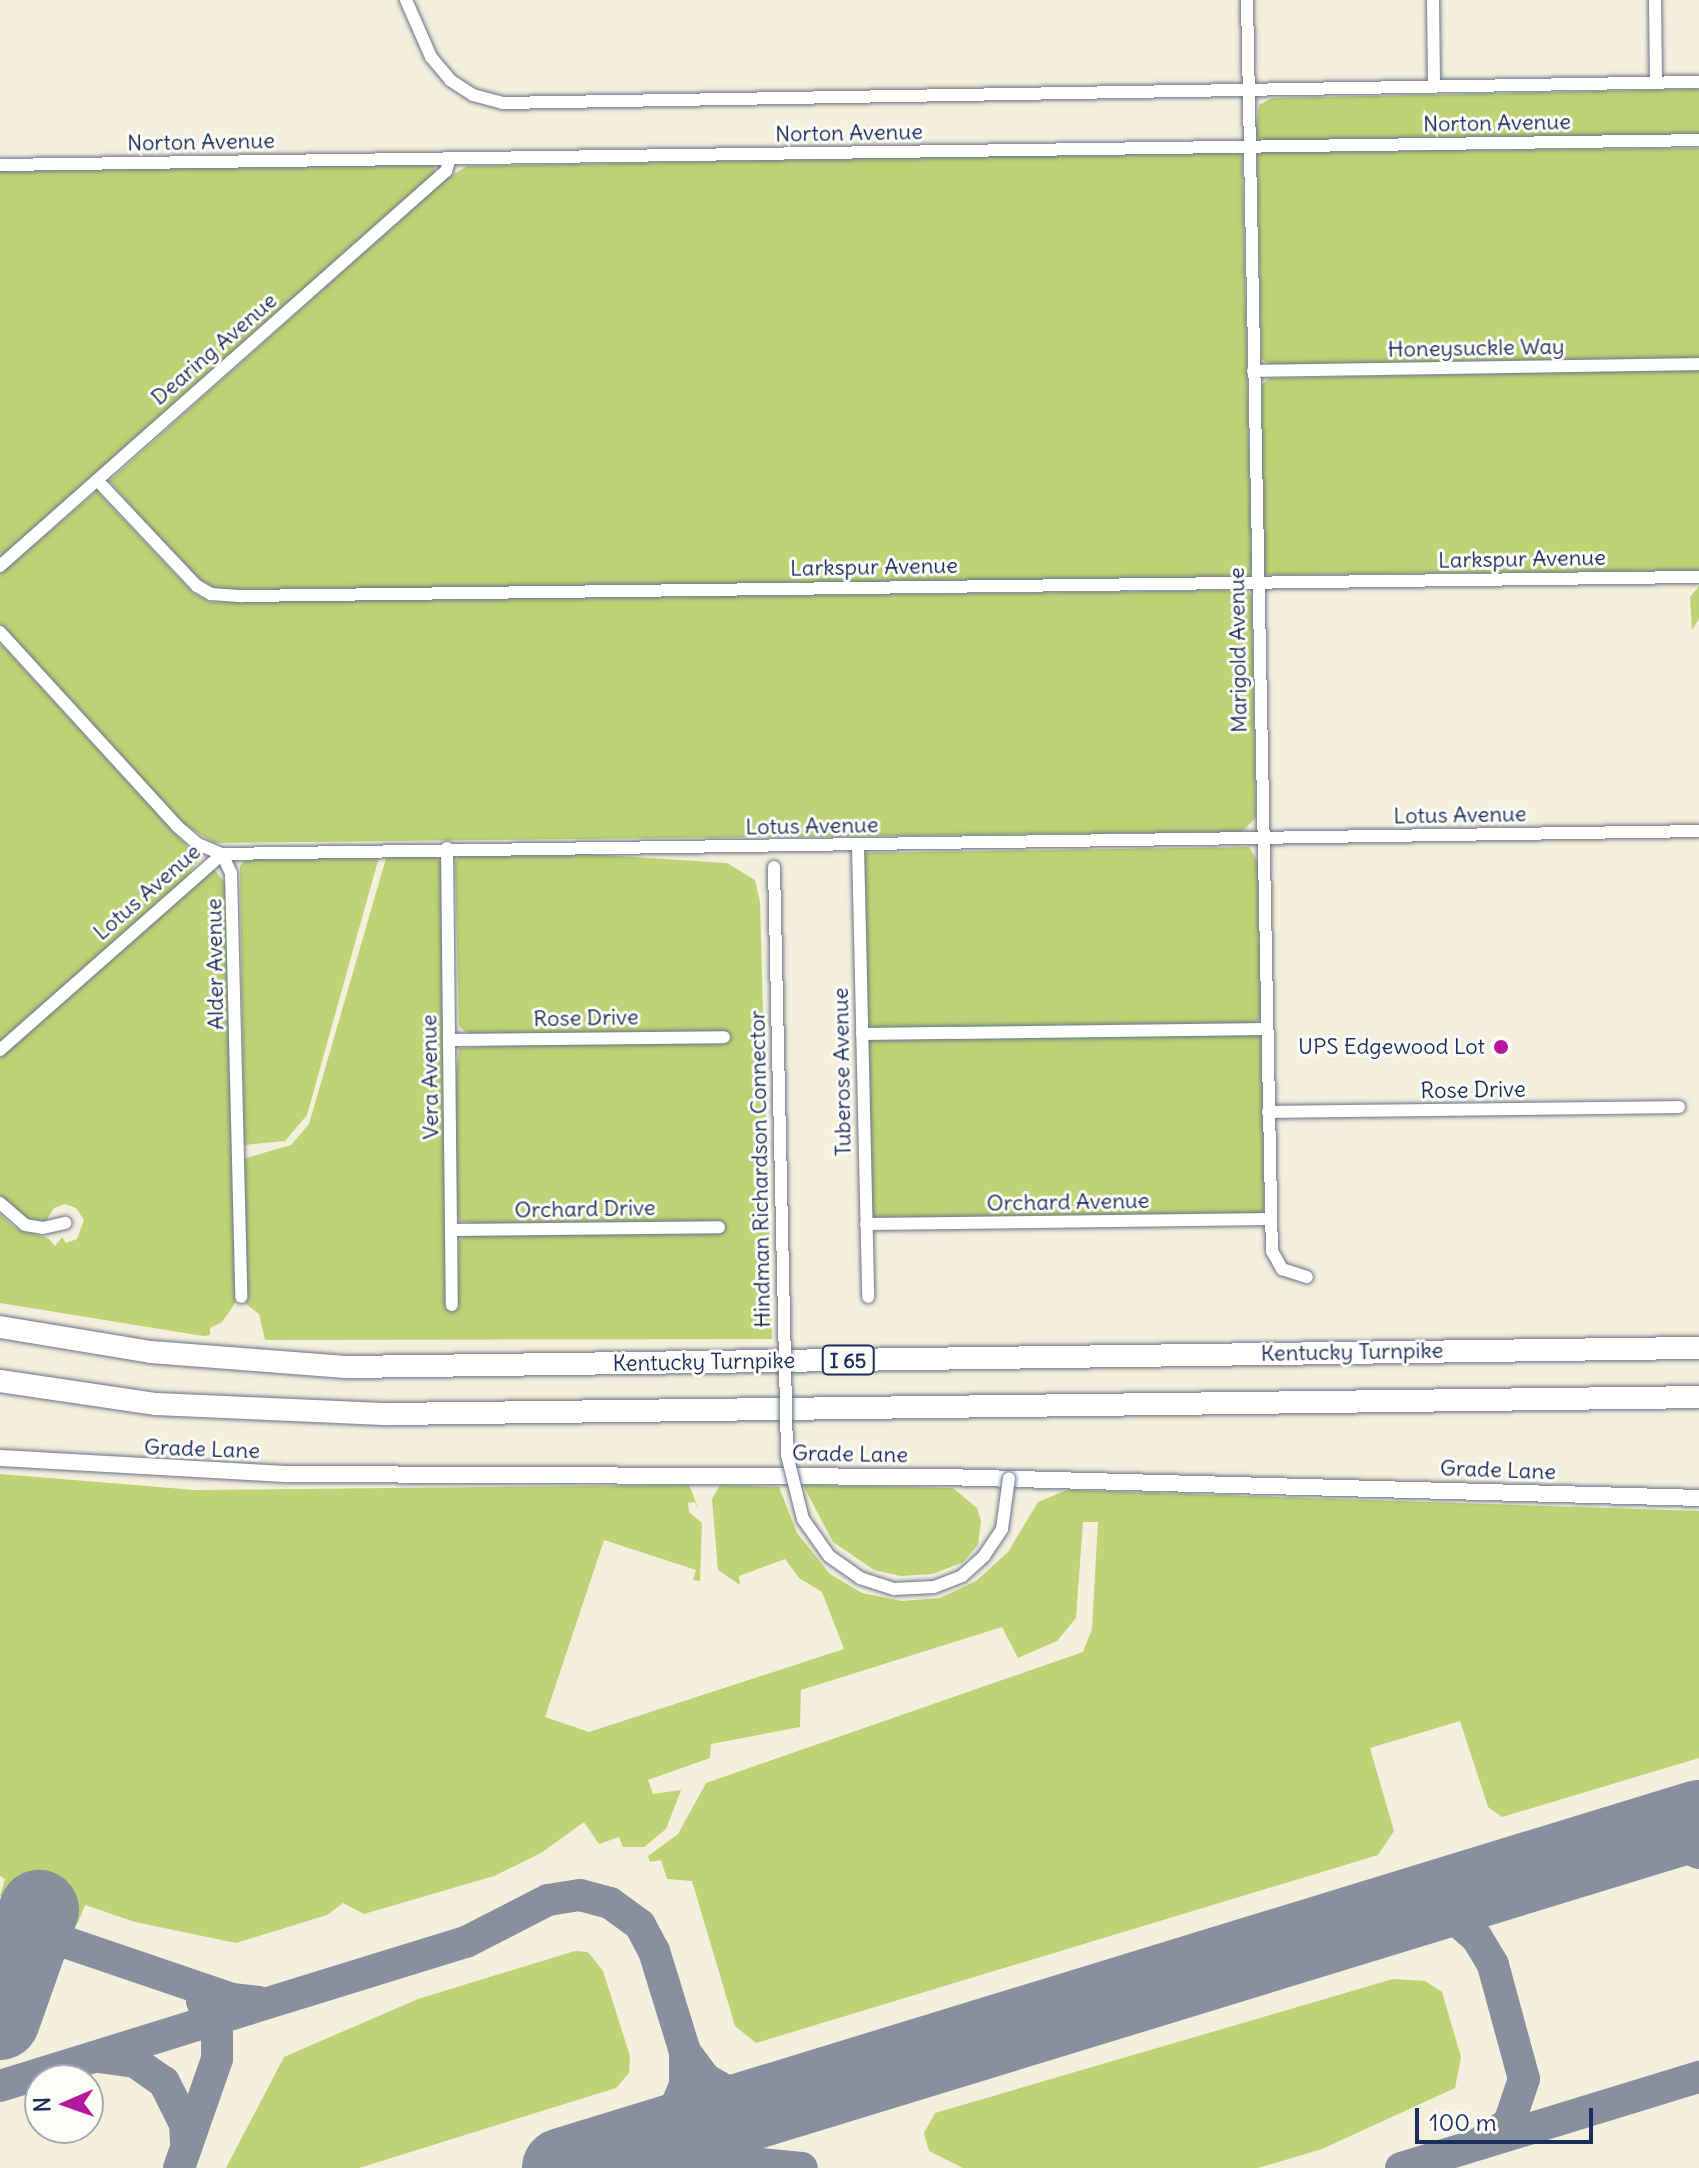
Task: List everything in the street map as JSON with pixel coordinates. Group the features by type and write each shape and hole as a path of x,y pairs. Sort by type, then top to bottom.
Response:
{"highway":[{"name":"Kentucky Turnpike","path":"0,1327 151,1352 348,1367 1699,1348"},
{"name":"I 65","path":"0,1381 156,1404 389,1414 1699,1397"},
{"path":"1604,1400 1699,1412"}],"main road":[{"name":"Grade Lane","path":"0,1458 286,1474 1009,1478 1699,1498"}],"street":[{"name":"Norton Avenue","path":"406,0 431,57 450,80 488,101 530,103 1699,82"},
{"name":"Marigold Avenue","path":"1247,0 1270,1219 1272,1251 1282,1269 1307,1277"},
{"path":"1433,0 1434,86"},
{"path":"1655,0 1656,83"},
{"name":"Norton Avenue","path":"0,165 1699,140"},
{"name":"Dearing Avenue","path":"0,566 446,171 450,159"},
{"name":"Honeysuckle Way","path":"1253,371 1699,364"},
{"name":"Larkspur Avenue","path":"97,480 186,577 211,594 1699,577"},
{"path":"0,632 177,826 198,844 222,854"},
{"name":"Lotus Avenue","path":"0,1050 222,854 447,848 858,846 1699,831"},
{"name":"Tuberose Avenue","path":"858,846 868,1297"},
{"name":"Hindman Richardson Connector","path":"773,847 787,1455 803,1519 829,1556 860,1578 894,1589 934,1587 962,1576 984,1556 1002,1529 1009,1478"},
{"name":"Vera Avenue","path":"447,848 452,1305"},
{"name":"Alder Avenue","path":"222,854 234,889 241,1297"},
{"path":"862,1034 1266,1029"},
{"name":"Rose Drive","path":"450,1040 724,1037"},
{"name":"Rose Drive","path":"1268,1112 1679,1107"},
{"path":"0,1203 25,1225 43,1228 65,1223"},
{"name":"Orchard Avenue","path":"866,1224 1270,1219"},
{"name":"Orchard Drive","path":"452,1230 719,1227"}],"green space":[{"path":"1699,89 1699,137 1260,141 1255,134 1259,105 1272,98"},
{"path":"1699,148 1699,359 1270,365 1261,359 1257,152"},
{"path":"1242,151 1252,569 1248,578 221,591 193,576 109,481 446,179 467,166"},
{"path":"434,165 435,176 0,560 0,171"},
{"path":"1699,369 1699,571 1264,575 1260,386 1270,378"},
{"path":"97,491 193,593 210,602 1245,590 1252,596 1256,817 1242,832 214,843 182,823 0,624 0,574"},
{"path":"1699,586 1699,619 1692,630 1690,597"},
{"path":"0,643 199,859 187,877 0,1043"},
{"path":"1249,847 1258,862 1261,1018 1254,1024 866,1029 863,853"},
{"path":"569,853 727,863 755,880 760,902 772,1339 265,1340 259,1314 246,1304 243,1159 291,1145 309,1124 387,855 433,855 442,863 457,1307 459,1240 483,1225 460,1221 457,1214 455,1089 459,1048 726,1032 485,1035 468,1034 459,1026 455,861 460,855"},
{"path":"379,857 307,1115 285,1141 244,1145 240,866 246,859"},
{"path":"212,867 229,888 236,1302 222,1322 210,1328 210,1335 203,1336 0,1303 0,1214 15,1228 48,1238 55,1246 62,1237 66,1243 77,1239 84,1220 76,1208 65,1204 54,1208 46,1221 23,1218 0,1195 0,1057"},
{"path":"1261,1037 1263,1078 1264,1210 1258,1215 875,1218 871,1213 869,1040"},
{"path":"0,1474 195,1490 689,1485 700,1512 695,1502 688,1503 689,1512 702,1523 700,1581 693,1580 696,1570 604,1540 545,1717 589,1732 844,1649 822,1592 799,1578 785,1559 739,1576 740,1585 718,1570 712,1499 720,1485 779,1487 797,1533 830,1574 862,1593 902,1601 940,1598 976,1581 1008,1552 1038,1502 1067,1490 1699,1511 1699,1758 1502,1817 1488,1807 1460,1721 1370,1748 1394,1831 1378,1855 756,2043 735,2026 692,1881 667,1879 661,1860 650,1862 648,1856 678,1834 706,1783 1083,1652 1092,1629 1098,1522 1083,1522 1076,1618 1057,1641 1018,1658 1002,1627 801,1690 800,1727 711,1744 710,1758 648,1780 653,1794 681,1790 666,1829 644,1847 623,1847 619,1837 599,1844 584,1822 541,1853 494,1876 364,1914 343,1903 327,1915 236,1943 135,1922 85,1905 78,1923 0,1896 5,1879 0,1876"},
{"path":"803,1485 953,1488 977,1508 981,1521 978,1545 963,1562 933,1574 901,1576 874,1570 833,1542"},
{"path":"575,1951 588,1952 603,1971 630,2056 629,2073 616,2088 359,2168 226,2168 284,2057 418,1999"},
{"path":"1393,1979 1425,1981 1442,1992 1461,2057 1455,2088 1322,2149 1258,2168 963,2168 929,2151 924,2133 935,2113"}],"taxiway":[{"path":"1632,1840 1667,1839 1699,1853"},
{"path":"0,2086 466,1942 548,1900 580,1895 610,1903 640,1925 654,1951 685,2052 705,2079 739,2098 780,2101"},
{"path":"1388,1914 1417,1911 1454,1918 1477,1938 1493,1965 1524,2079 1509,2123 1478,2144"},
{"path":"0,1920 232,1999 259,2002"},
{"path":"179,2168 217,2059 217,2035 202,2001"},
{"path":"637,2145 674,2111 685,2085 685,2052"},
{"path":"99,2057 135,2062 164,2082 185,2124 186,2146"},
{"path":"1401,2168 1699,2077"},
{"path":"644,2168 740,2162 802,2168"}],"runway":[{"path":"562,2168 1699,1820"},
{"path":"0,2020 39,1910"}],"place":[{"name":"UPS Edgewood Lot","path":"1501,1047"}]}
